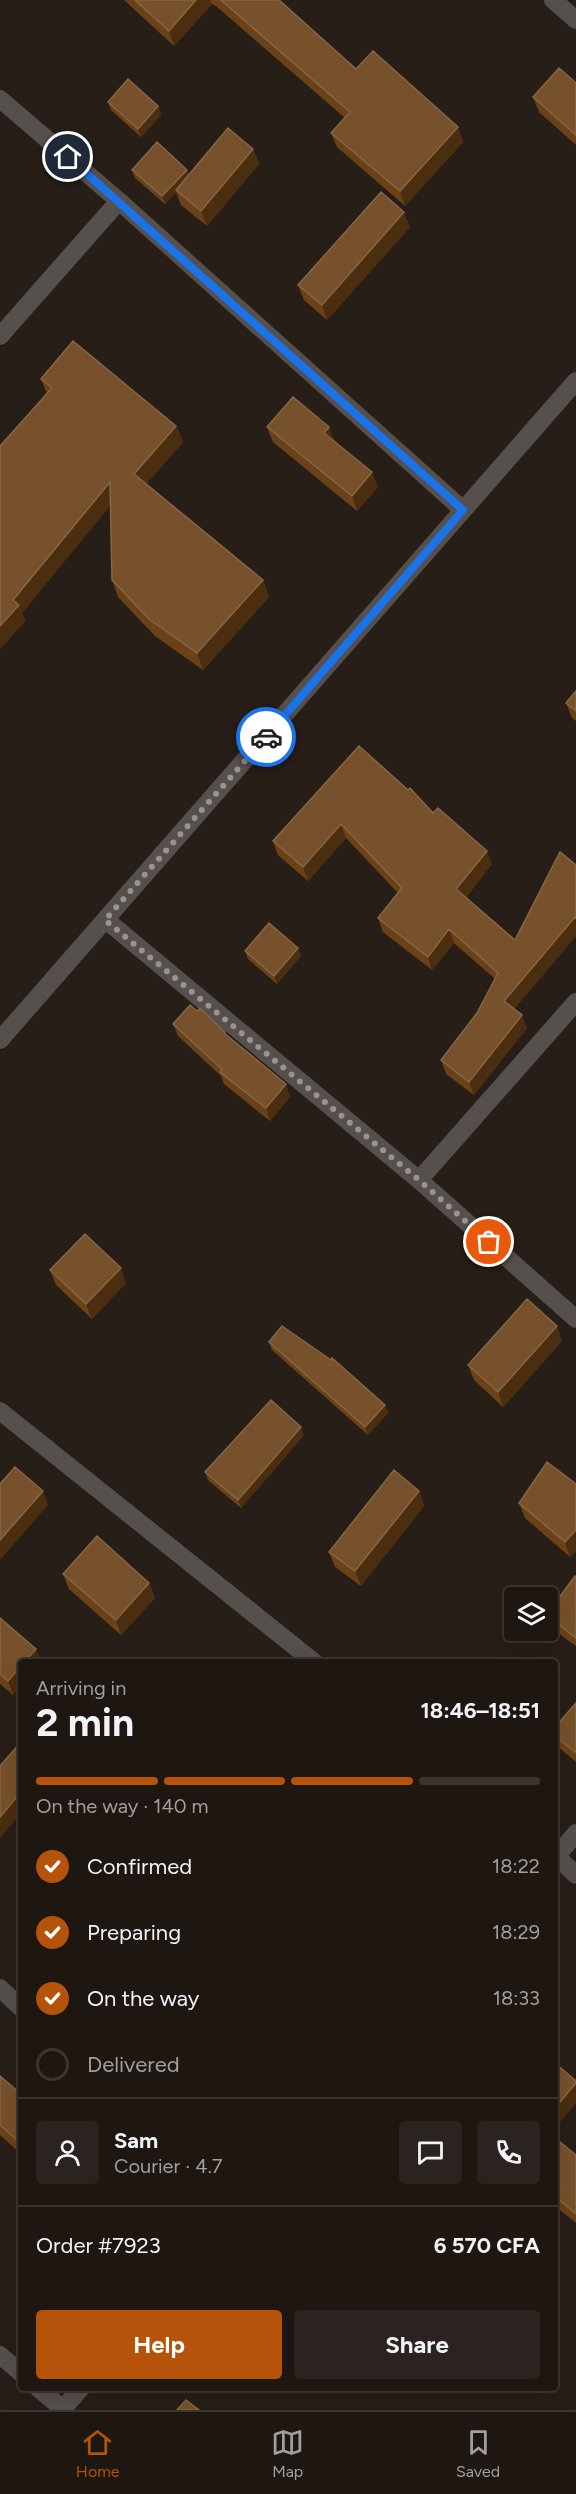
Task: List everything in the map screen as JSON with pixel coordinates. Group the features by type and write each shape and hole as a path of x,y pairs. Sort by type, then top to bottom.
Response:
{"street":[{"path":"553,0 576,20"},
{"path":"0,99 119,201 463,510"},
{"path":"0,336 119,201"},
{"path":"0,1040 576,381"},
{"path":"105,920 419,1180 576,1319"},
{"path":"419,1180 576,1002"},
{"path":"0,1411 310,1659"},
{"path":"558,1854 576,1833"},
{"path":"558,1858 576,1875"},
{"path":"0,1988 18,2005"},
{"path":"0,2355 18,2370"},
{"path":"42,2391 62,2409 78,2391"}],"building":[{"path":"135,0 196,0 169,31"},
{"path":"221,0 279,0 356,69 373,51 458,127 400,191 331,133 350,112"},
{"path":"559,68 576,83 576,135 533,97"},
{"path":"128,79 158,106 138,129 108,102"},
{"path":"228,128 253,149 201,211 176,190"},
{"path":"157,142 187,170 162,196 132,170"},
{"path":"381,192 404,212 322,305 298,285"},
{"path":"73,341 176,426 134,474 263,580 197,653 149,619 112,580 110,482 13,600 19,605 0,626 0,446 52,388 41,379"},
{"path":"293,397 329,427 324,433 372,472 352,496 267,427"},
{"path":"576,691 576,711 566,703"},
{"path":"359,746 408,790 410,788 433,813 438,808 487,851 456,889 515,940 560,852 576,865 576,918 504,1001 522,1015 469,1082 441,1060 477,1013 498,973 449,929 428,957 378,918 402,888 341,824 303,867 273,841"},
{"path":"269,923 298,948 274,976 245,951"},
{"path":"190,1005 197,1011 200,1008 224,1033 286,1084 266,1108 220,1072 222,1069 173,1024"},
{"path":"85,1234 121,1268 86,1304 50,1270"},
{"path":"527,1299 557,1326 498,1392 468,1365"},
{"path":"282,1326 331,1360 332,1358 385,1405 365,1427 269,1342"},
{"path":"271,1400 301,1427 238,1500 205,1472"},
{"path":"547,1462 576,1484 576,1530 565,1542 519,1503"},
{"path":"15,1467 43,1491 0,1540 0,1484"},
{"path":"394,1470 419,1491 355,1571 329,1552"},
{"path":"97,1536 149,1583 116,1620 63,1574"},
{"path":"575,1576 576,1638 558,1624 558,1599"},
{"path":"0,1618 36,1649 27,1659 18,1659 18,1669 8,1681 0,1674"},
{"path":"576,1703 575,1752 558,1738 558,1724"},
{"path":"18,1745 18,1796 0,1817 0,1766"},
{"path":"558,2066 576,2083 558,2104"},
{"path":"0,2076 18,2091 18,2141 0,2125"},
{"path":"558,2140 576,2155 576,2214 558,2199 560,2190 558,2188"},
{"path":"186,2400 199,2410 177,2410"}],"way so far":[{"path":"266,737 105,920 419,1180 489,1242"}],"route":[{"path":"68,157 463,510 266,737"}]}
